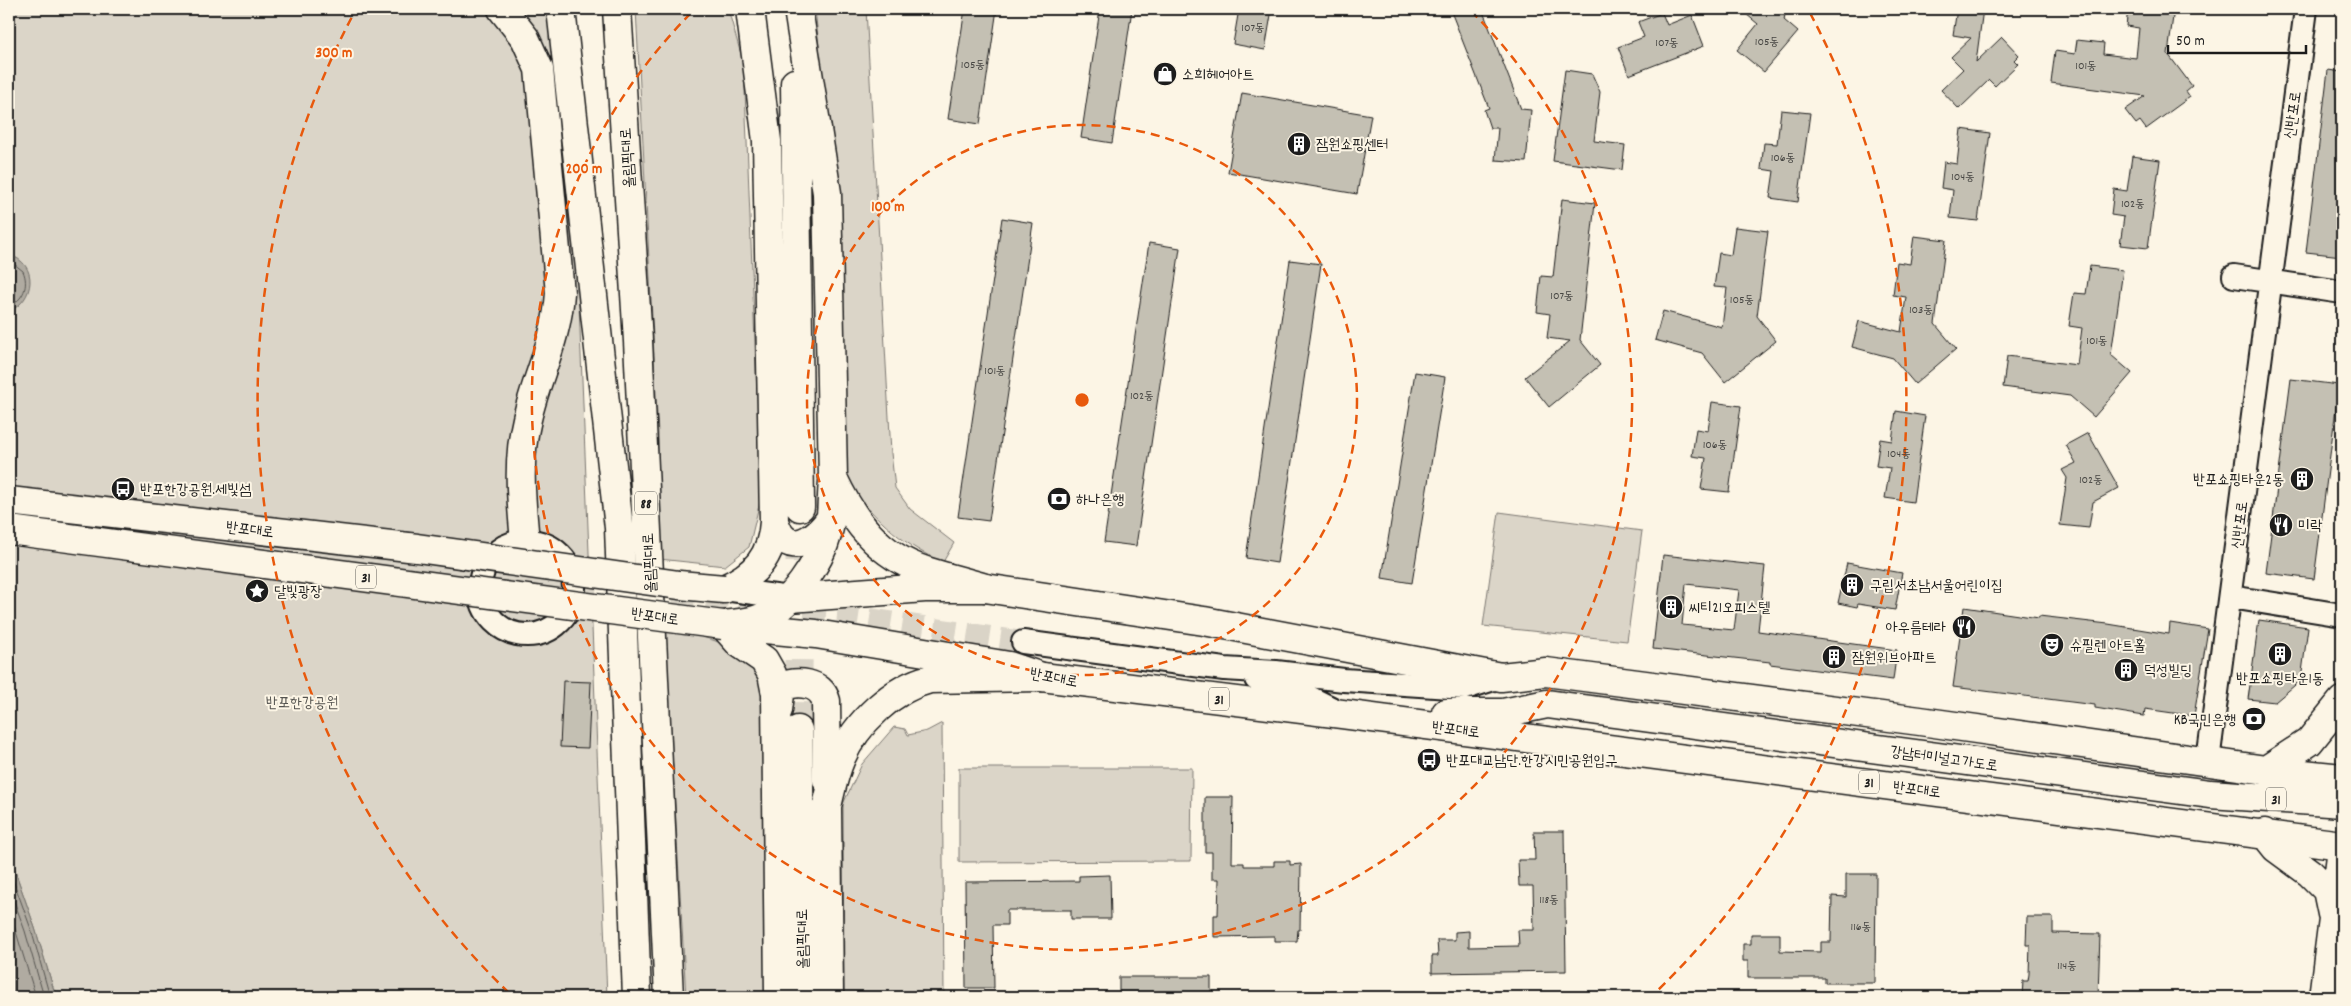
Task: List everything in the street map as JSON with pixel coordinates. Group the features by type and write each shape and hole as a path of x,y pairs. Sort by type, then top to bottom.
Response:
{"main road":[{"path":"502,9 525,38 539,69 560,293 557,325 527,418 524,436 519,482 525,541"},
{"path":"561,9 619,528 658,749"},
{"name":"올림픽대로","path":"617,9 638,331 669,997"},
{"path":"724,589 742,581 766,555 773,538 774,522 767,141 750,9"},
{"path":"723,625 760,619 777,610 790,598 818,556 828,533 831,516 833,478 827,193 796,9"},
{"path":"796,9 800,507"},
{"path":"833,478 849,511 863,530 890,553 924,571 985,588"},
{"name":"반포대로","path":"9,501 417,548 679,585 724,589"},
{"path":"774,522 781,536 787,540 802,542 816,536 824,529 831,516"},
{"path":"619,528 637,997"},
{"name":"반포대로","path":"9,530 723,625 816,634 1009,666 1042,677 2264,833 2342,846"},
{"name":"반포대로","path":"790,598 925,588 985,588 1204,621 1501,677 1546,672 1920,720 2266,770 2342,778"},
{"path":"723,625 739,643 764,660 772,674 776,694 787,725"},
{"path":"827,806 834,776 849,744 875,712 888,699 901,691 918,682 930,679 1042,677"},
{"name":"31","path":"1501,677 1547,704"},
{"path":"779,997 787,725 781,687 790,683 816,686 824,694 826,701 829,997"},
{"path":"2266,770 2309,742 2342,701"},
{"name":"31","path":"1396,721 1425,713 1503,713 1547,704"},
{"name":"강남터미널고가도로","path":"1547,704 2210,794 2342,803"},
{"name":"올림픽대로","path":"787,725 803,997"},
{"path":"2264,833 2276,848 2310,873 2327,890 2332,918"},
{"path":"2323,997 2342,846"},
{"path":"658,997 663,894"}],"street":[{"name":"신반포로","path":"2230,597 2306,9"},
{"path":"2234,276 2342,292"},
{"path":"525,541 538,542 556,551 569,566 573,578 574,592 571,606 553,628 539,633 520,634 503,628 489,615 480,590 483,570 490,560 511,543 525,541"},
{"name":"반포대로","path":"724,589 790,598"},
{"path":"2208,761 2230,597 2342,615"},
{"name":"반포대로","path":"1023,642 1224,669"},
{"path":"1224,669 1276,672 1344,680 1465,688 1501,677"},
{"path":"1224,669 1313,699 1342,714"}],"green space":[{"name":"반포한강공원","path":"9,9 567,9 607,997 56,997 35,928 9,854"},
{"path":"636,9 728,9 744,65 761,497 749,547 725,566 659,559 658,433"},
{"path":"815,9 866,9 891,453 895,488 910,509 954,543 943,562 927,555 899,537 874,515 841,476 829,139"},
{"path":"1499,512 1642,531 1627,641 1483,626"},
{"path":"665,630 698,636 735,649 751,662 759,679 764,711 769,997 686,997"},
{"path":"942,723 944,997 844,997 843,804 862,764 894,727 905,729 908,735 927,731"},
{"path":"959,768 1192,768 1191,861 959,862"}],"water":[{"path":"9,255 19,259 25,266 30,282 24,299 18,306 9,311"},
{"path":"9,854 35,928 56,997 9,997"}],"building":[{"path":"965,9 997,9 980,124 948,119"},
{"path":"1100,9 1132,9 1112,143 1081,138"},
{"path":"1239,9 1272,9 1265,50 1233,44"},
{"path":"1450,9 1482,9 1521,109 1531,110 1526,162 1495,160 1498,128 1490,128 1484,110 1489,108"},
{"path":"1740,9 1786,9 1784,20 1798,32 1764,72 1737,50 1758,24"},
{"path":"1957,9 1983,9 1976,62 2002,37 2019,55 2014,60 2018,64 1995,86 1989,80 1959,109 1941,90 1963,69 1951,57 1971,38 1953,35"},
{"path":"2128,9 2174,9 2168,54 2192,86 2186,91 2190,97 2146,129 2140,121 2136,124 2125,110 2145,96 2051,83 2055,51 2075,54 2077,40 2104,43 2103,54 2136,58 2139,28 2126,26"},
{"path":"1662,13 1667,25 1692,15 1704,46 1629,75 1618,47 1644,37 1638,22"},
{"path":"1565,70 1592,74 1600,92 1594,141 1625,145 1622,170 1553,161"},
{"path":"2328,70 2342,72 2342,256 2306,252"},
{"name":"잠원쇼핑센터","path":"1242,93 1371,115 1357,194 1228,172"},
{"path":"1781,110 1810,113 1798,202 1770,198 1774,171 1761,169 1764,143 1777,144"},
{"path":"1961,129 1990,133 1978,221 1950,218 1953,190 1941,188 1944,162 1957,164"},
{"path":"2132,156 2160,160 2148,248 2120,245 2124,217 2111,215 2114,189 2127,191"},
{"path":"1562,199 1595,203 1580,340 1600,365 1549,407 1525,377 1570,341 1547,338 1550,314 1537,312 1541,276 1553,277"},
{"path":"1002,218 1033,223 989,521 958,517"},
{"path":"1735,227 1768,231 1757,316 1776,341 1725,382 1702,353 1655,340 1663,311 1722,327 1727,288 1714,287 1719,253 1731,255"},
{"path":"1914,236 1946,240 1935,324 1956,349 1915,384 1893,358 1852,347 1859,321 1901,332 1906,297 1893,295 1897,262 1910,264"},
{"path":"1149,243 1180,248 1136,546 1104,542"},
{"path":"1290,260 1321,264 1277,563 1246,558"},
{"path":"2090,266 2123,270 2111,355 2132,373 2094,417 2070,396 2003,387 2007,356 2077,365 2082,328 2069,326 2074,293 2086,294"},
{"path":"1415,372 1445,377 1412,583 1382,578"},
{"name":"반포쇼핑타운2동","path":"2291,379 2339,385 2314,579 2266,573"},
{"path":"1712,402 1741,406 1729,492 1701,489 1706,458 1692,456 1696,429 1708,431"},
{"path":"1896,411 1925,416 1913,502 1885,498 1890,468 1876,466 1880,439 1892,441"},
{"path":"2088,433 2119,488 2093,502 2089,528 2060,525 2067,478 2062,470 2076,463 2066,445"},
{"name":"씨티21오피스텔","path":"1663,555 1765,566 1758,631 1897,650 1893,680 1770,664 1770,662 1653,649","holes":["1686,584 1739,590 1734,630 1682,625"]},
{"path":"1847,563 1902,573 1895,610 1858,604 1857,607 1838,603"},
{"path":"1964,607 2039,618 2039,616 2108,624 2169,634 2170,623 2208,629 2194,716 2145,709 2144,716 2095,708 2095,705 1953,687"},
{"name":"반포쇼핑타운1동","path":"2259,620 2308,627 2301,680 2275,702 2248,699"},
{"path":"563,681 591,682 588,748 560,747"},
{"path":"1205,797 1233,797 1232,863 1244,863 1244,866 1274,866 1274,861 1290,861 1290,865 1301,864 1300,930 1298,930 1297,941 1274,941 1274,936 1214,937 1214,915 1218,915 1219,879 1212,879 1212,852 1205,852"},
{"path":"1534,831 1564,831 1566,971 1432,973 1432,956 1438,956 1437,940 1455,940 1455,932 1469,931 1469,947 1519,946 1518,930 1534,930 1533,886 1519,886 1518,860 1535,860"},
{"path":"1846,874 1876,874 1875,983 1825,983 1825,978 1748,978 1748,961 1743,961 1743,944 1751,944 1751,934 1780,934 1780,951 1821,952 1821,942 1831,942 1832,896 1846,897"},
{"path":"1110,875 1111,919 1071,919 1071,910 1007,910 1007,925 993,925 994,988 966,988 965,882 1079,881 1079,876"},
{"path":"2027,917 2053,917 2053,933 2100,934 2098,997 2022,997 2023,981 2028,981 2029,974 2030,945 2026,945"},
{"path":"1119,977 1211,977 1211,997 1119,997"}],"tunnel":[{"path":"798,730 800,507"},
{"path":"574,592 843,615 1023,642"}],"place":[{"name":"소희헤어아트","path":"1165,74"},
{"name":"잠원쇼핑센터","path":"1299,144"},
{"name":"반포쇼핑타운2동","path":"2302,479"},
{"name":"반포한강공원.세빛섬","path":"123,489"},
{"name":"하나은행","path":"1059,499"},
{"name":"미락","path":"2281,525"},
{"name":"구립서초남서울어린이집","path":"1852,585"},
{"name":"달빛광장","path":"257,591"},
{"name":"씨티21오피스텔","path":"1671,607"},
{"name":"아우름테라","path":"1964,627"},
{"name":"슈필렌 아트홀","path":"2052,645"},
{"name":"반포쇼핑타운1동","path":"2280,654"},
{"name":"잠원위브아파트","path":"1834,657"},
{"name":"덕성빌딩","path":"2126,670"},
{"name":"KB국민은행","path":"2254,719"},
{"name":"반포대교남단.한강시민공원입구","path":"1429,760"}]}
